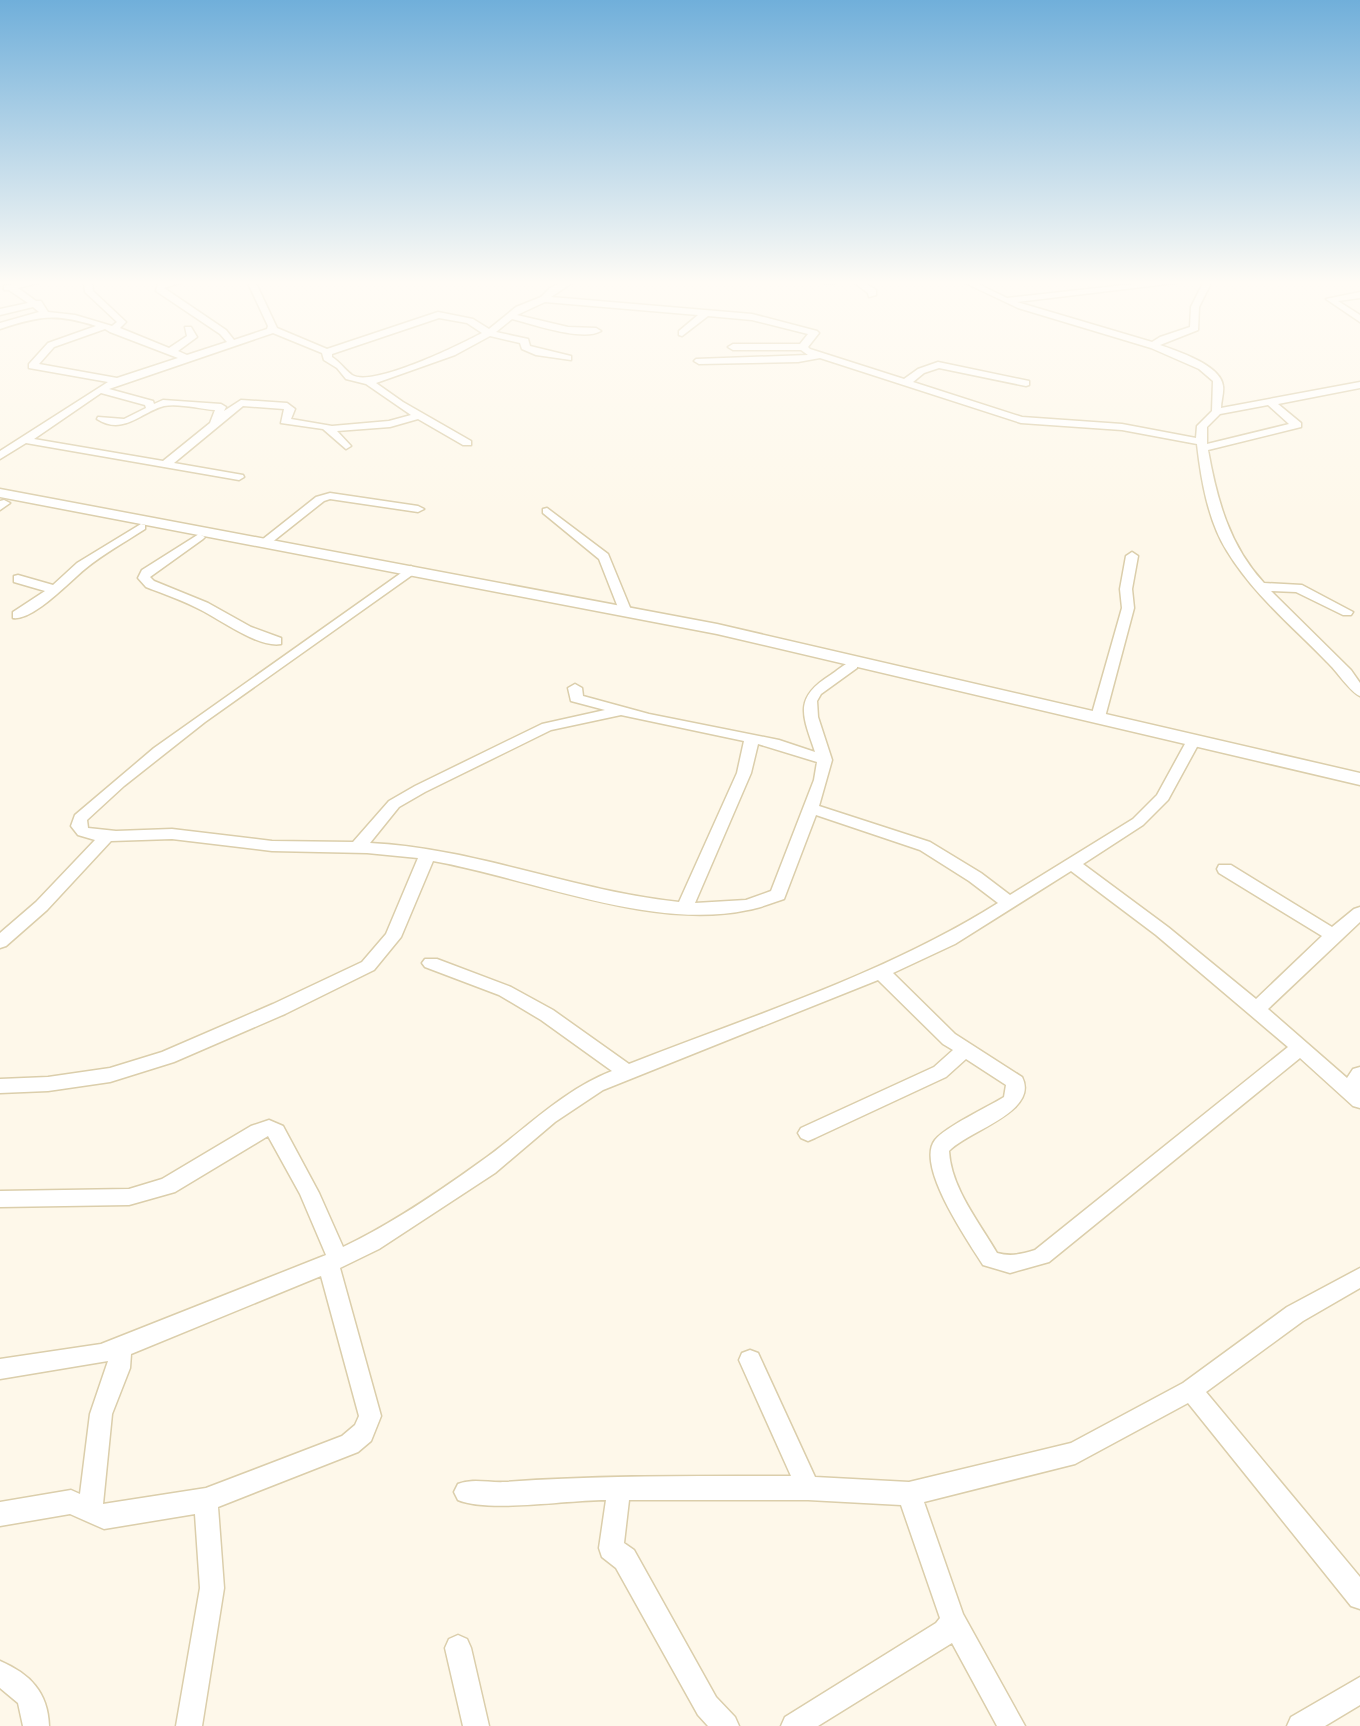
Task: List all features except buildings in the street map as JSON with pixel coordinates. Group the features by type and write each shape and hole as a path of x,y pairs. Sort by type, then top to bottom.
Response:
{"main road":[{"path":"1,502 199,537 342,566 408,573 625,610 960,688 1360,786"},
{"path":"1,502 267,541 1098,717 1360,779"}],"street":[{"path":"36,362 32,366 118,381"},
{"path":"0,456 100,390 171,362"},
{"path":"333,362 349,377 369,382 418,415 467,443"},
{"path":"369,382 430,362"},
{"path":"840,362 1021,420 1122,427 1202,445 1297,425 1270,402"},
{"path":"1192,362 1210,371 1220,387 1216,409 1202,426 1202,445 1232,550 1262,587 1358,685"},
{"path":"904,383 921,371 938,365 1026,383"},
{"path":"1216,409 1232,409 1360,385"},
{"path":"100,390 149,403 152,409"},
{"path":"164,464 202,436 215,422 247,402 287,406 290,410 284,419 288,423 326,426 346,446"},
{"path":"102,419 125,422 163,403 221,407 215,422"},
{"path":"329,429 390,424 418,415"},
{"path":"24,440 239,477"},
{"path":"267,541 320,499 330,496 418,509"},
{"path":"547,511 604,556 625,610"},
{"path":"17,615 55,590 81,566 141,527"},
{"path":"199,537 146,573 144,578 150,584 204,606 246,630 276,641"},
{"path":"1098,717 1128,608 1126,589 1132,556"},
{"path":"408,573 140,764 80,818 79,826 83,832 104,838 156,833 190,835 245,845 400,850 500,869 643,902 685,907 709,909 765,901 778,895 825,760 811,715 810,700 814,693 840,677 852,665"},
{"path":"18,579 55,590"},
{"path":"1262,587 1298,588 1348,612"},
{"path":"575,688 576,698 617,712 779,744 825,760"},
{"path":"357,848 394,804 420,789 547,727 617,712"},
{"path":"685,907 732,796 742,779 752,738"},
{"path":"0,1369 59,1362 120,1347 333,1262 372,1242 488,1167 576,1096 627,1072 881,972 949,940 1138,822 1172,783 1191,745"},
{"path":"810,808 925,846 975,877 1008,902"},
{"path":"0,942 17,929 78,869 104,838"},
{"path":"0,1086 48,1084 110,1075 168,1057 279,1009 368,965 393,937 427,856"},
{"path":"1072,864 1162,931 1257,1009 1354,1096 1360,1074"},
{"path":"1224,869 1333,935"},
{"path":"1257,1009 1333,935 1360,913"},
{"path":"431,963 505,991 547,1015 627,1072"},
{"path":"881,972 964,1051 1014,1083 1015,1093 1011,1102 940,1147 941,1163 990,1259 1015,1266 1042,1255 1299,1048"},
{"path":"808,1133 940,1072 964,1051"},
{"path":"0,1199 129,1197 168,1186 258,1131 269,1128 276,1131 303,1183 333,1262 370,1416 363,1433 350,1444 206,1500 104,1517 71,1502 0,1514"},
{"path":"466,1492 501,1494 573,1488 808,1488 909,1494 1074,1453 1191,1390 1295,1314 1360,1277"},
{"path":"90,1511 101,1414 119,1368 120,1347"},
{"path":"750,1360 808,1488"},
{"path":"1191,1390 1360,1597"},
{"path":"619,1489 611,1548 625,1559 707,1706 726,1726"},
{"path":"909,1494 953,1620 1012,1726"},
{"path":"189,1726 212,1588 206,1500"},
{"path":"794,1726 945,1632 953,1620"},
{"path":"458,1647 476,1726"},
{"path":"0,1674 19,1682 37,1711 36,1726"},
{"path":"1300,1726 1360,1689"}]}
